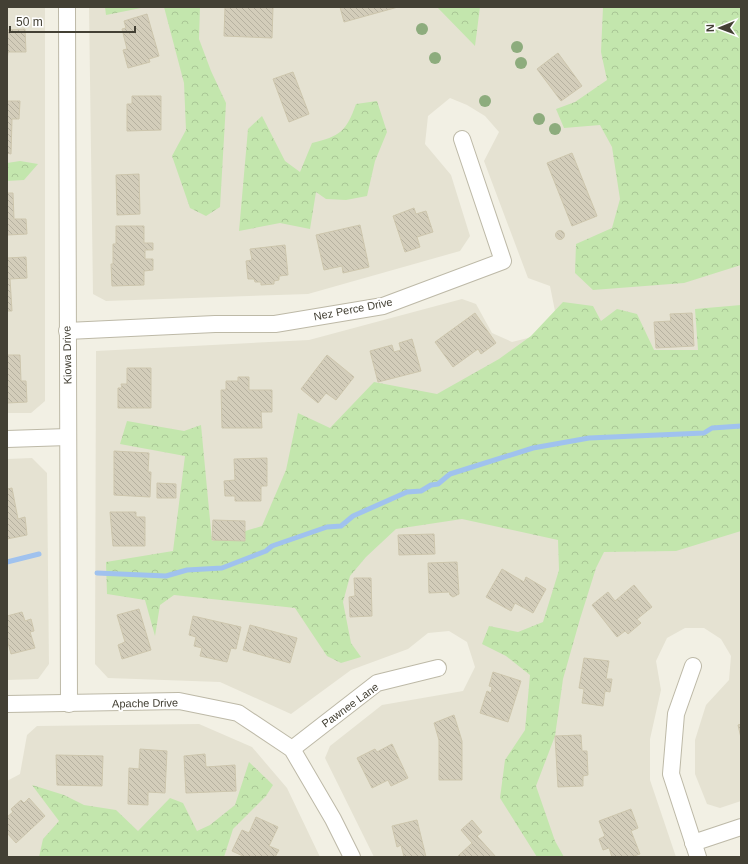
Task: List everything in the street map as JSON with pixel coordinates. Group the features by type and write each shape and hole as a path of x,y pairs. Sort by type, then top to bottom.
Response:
{"street":[{"name":"Kiowa Drive","path":"67,7 69,704"},
{"name":"Nez Perce Drive","path":"67,331 215,324 275,324 383,306 503,261 462,138"},
{"path":"7,439 68,437"},
{"path":"693,666 676,714 671,774 695,850 741,827"},
{"name":"Pawnee Lane","path":"292,749 377,683 438,668"},
{"name":"Apache Drive","path":"7,704 179,701 238,713 292,749 333,819 352,857"}],"shaded area":[{"path":"7,7 45,7 45,401 31,413 7,413"},
{"path":"89,7 741,7 741,801 720,808 707,804 695,774 695,740 706,705 729,680 731,656 721,639 704,628 685,628 667,638 656,661 661,690 650,739 650,780 676,857 374,857 325,758 330,746 382,705 463,691 475,667 467,642 449,631 428,633 408,649 351,670 291,714 220,682 108,678 95,664 96,351 309,340 462,299 476,304 492,333 512,342 540,335 555,311 550,286 528,278 484,161 499,132 485,116 467,105 450,98 428,116 425,144 451,175 470,236 460,251 308,294 106,301 93,294"},
{"path":"32,458 47,473 49,664 38,679 7,680 7,459"},
{"path":"199,724 252,747 287,788 320,857 7,857 7,781 20,774 27,735 37,726"}],"green space":[{"path":"105,7 146,7 106,15"},
{"path":"164,7 200,7 199,39 211,71 226,103 220,207 206,216 190,208 172,156 186,130 184,83"},
{"path":"437,7 480,7 475,46"},
{"path":"603,7 741,7 741,265 684,283 593,290 575,273 576,244 612,228 620,199 612,147 600,125 564,128 556,109 575,102 607,80 601,52"},
{"path":"377,101 387,132 375,161 367,196 346,200 326,199 316,192 310,229 280,223 239,231 248,129 262,116 285,161 300,172 312,143 329,138 341,131 349,121 356,104"},
{"path":"20,161 38,164 24,180 7,181 7,163"},
{"path":"563,302 593,306 601,321 617,309 637,314 654,350 698,350 695,309 741,305 741,531 676,551 604,552 596,568 580,619 563,679 555,736 536,786 555,841 564,857 537,857 500,798 505,760 525,730 530,675 506,656 482,644 489,626 518,632 543,622 559,570 558,540 462,519 396,529 366,557 350,576 343,602 351,643 361,657 341,663 327,656 295,608 174,595 160,605 155,636 145,600 107,594 106,562 173,551 185,456 120,444 127,421 184,431 201,425 212,541 262,526 286,470 298,413 330,428 374,382 437,394 499,359 531,336"},
{"path":"249,762 273,785 266,796 233,829 224,857 39,857 43,839 59,821 32,785 64,795 84,805 116,810 138,831 170,798 183,803 197,831 210,825 235,805"}],"building":[{"path":"225,7 273,7 272,38 224,36"},
{"path":"340,7 398,7 344,22"},
{"path":"147,14 159,56 149,59 150,62 128,68 123,50 127,49 122,29 126,28 124,21"},
{"path":"25,29 26,52 8,52 7,60 7,30"},
{"path":"558,53 582,86 561,101 537,69"},
{"path":"293,72 309,114 289,122 273,79"},
{"path":"132,96 161,96 161,130 127,131 127,104 132,104"},
{"path":"7,101 20,101 19,119 12,119 11,154 7,153"},
{"path":"572,153 597,216 572,226 547,163"},
{"path":"139,174 140,214 117,215 116,175"},
{"path":"7,193 13,193 14,219 26,219 27,234 7,235"},
{"path":"414,208 416,214 426,211 433,232 417,237 420,247 405,252 393,216"},
{"path":"360,225 369,267 343,273 342,266 324,270 316,235"},
{"path":"116,226 144,226 144,243 153,243 153,250 145,250 145,259 153,259 153,270 144,271 144,285 112,286 111,264 113,264 113,244 116,244"},
{"path":"560,230 565,235 560,240 555,235"},
{"path":"285,245 288,275 279,276 279,280 274,281 274,284 261,285 261,282 255,282 254,279 248,279 246,261 252,260 250,249"},
{"path":"26,257 27,278 10,279 12,311 7,311 7,258"},
{"path":"475,313 496,343 481,354 478,349 453,367 435,342"},
{"path":"692,313 694,346 656,348 654,322 671,321 670,314"},
{"path":"412,339 421,371 378,382 370,351 392,345 394,352 401,350 399,343"},
{"path":"7,355 20,355 21,381 26,381 27,402 7,403"},
{"path":"327,355 354,377 336,400 326,393 318,403 301,389"},
{"path":"127,368 151,368 151,408 118,408 118,388 122,388 121,384 127,384"},
{"path":"238,377 249,377 249,390 272,390 272,412 261,412 262,428 222,428 221,390 226,390 226,381 238,381"},
{"path":"114,451 149,453 148,472 151,472 150,497 114,495"},
{"path":"267,458 267,486 261,486 261,501 235,501 235,496 225,496 224,481 235,480 234,459"},
{"path":"157,483 176,484 176,498 157,498"},
{"path":"12,488 18,519 25,517 27,535 7,539 7,489"},
{"path":"110,512 136,512 136,517 145,517 145,546 113,546"},
{"path":"213,520 245,521 245,541 212,540"},
{"path":"434,534 435,554 399,555 398,535"},
{"path":"457,562 459,594 453,597 449,592 429,593 428,563"},
{"path":"502,569 524,582 526,577 546,589 533,613 515,603 511,611 486,597"},
{"path":"354,578 371,578 372,616 350,617 349,597 355,596"},
{"path":"634,585 652,607 637,619 641,623 628,634 625,631 617,637 592,605 608,592 615,601"},
{"path":"139,609 151,650 122,659 118,645 125,642 117,615"},
{"path":"22,612 25,621 31,619 34,631 30,632 35,648 11,654 7,639 7,616"},
{"path":"193,616 241,627 236,649 231,648 227,662 200,656 202,648 194,646 196,637 189,635"},
{"path":"250,625 297,638 290,663 243,650"},
{"path":"584,658 609,661 606,679 612,679 610,692 605,691 603,706 582,703 584,689 579,688"},
{"path":"493,672 521,681 508,722 480,713 487,691 491,693 492,687 489,686"},
{"path":"454,715 462,741 462,780 439,780 439,740 434,723"},
{"path":"741,724 741,738 738,725"},
{"path":"581,735 582,751 587,751 588,775 583,776 583,786 558,787 555,736"},
{"path":"392,744 408,778 391,786 388,780 372,788 357,758 375,749 377,752"},
{"path":"140,749 167,751 165,793 148,792 148,805 128,804 129,768 139,769"},
{"path":"205,754 206,767 235,765 236,791 186,793 184,756"},
{"path":"56,755 103,756 102,786 57,785"},
{"path":"29,798 45,816 16,843 7,833 7,817 13,812 11,809 21,800 24,803"},
{"path":"631,809 638,828 631,831 640,854 631,857 612,857 609,848 603,850 599,839 605,836 599,821"},
{"path":"256,817 278,827 269,846 279,850 275,857 245,857 232,851 242,830 249,833"},
{"path":"417,820 426,857 404,857 401,845 397,847 392,826"},
{"path":"472,820 482,832 477,836 496,857 457,857 472,843 461,830"}],"waterway":[{"path":"97,573 166,576 187,570 222,568 266,551 272,546 327,527 341,526 353,516 407,492 421,491 431,485 438,484 450,474 533,448 589,438 704,433 712,428 741,426"},
{"path":"7,562 39,554"}]}
